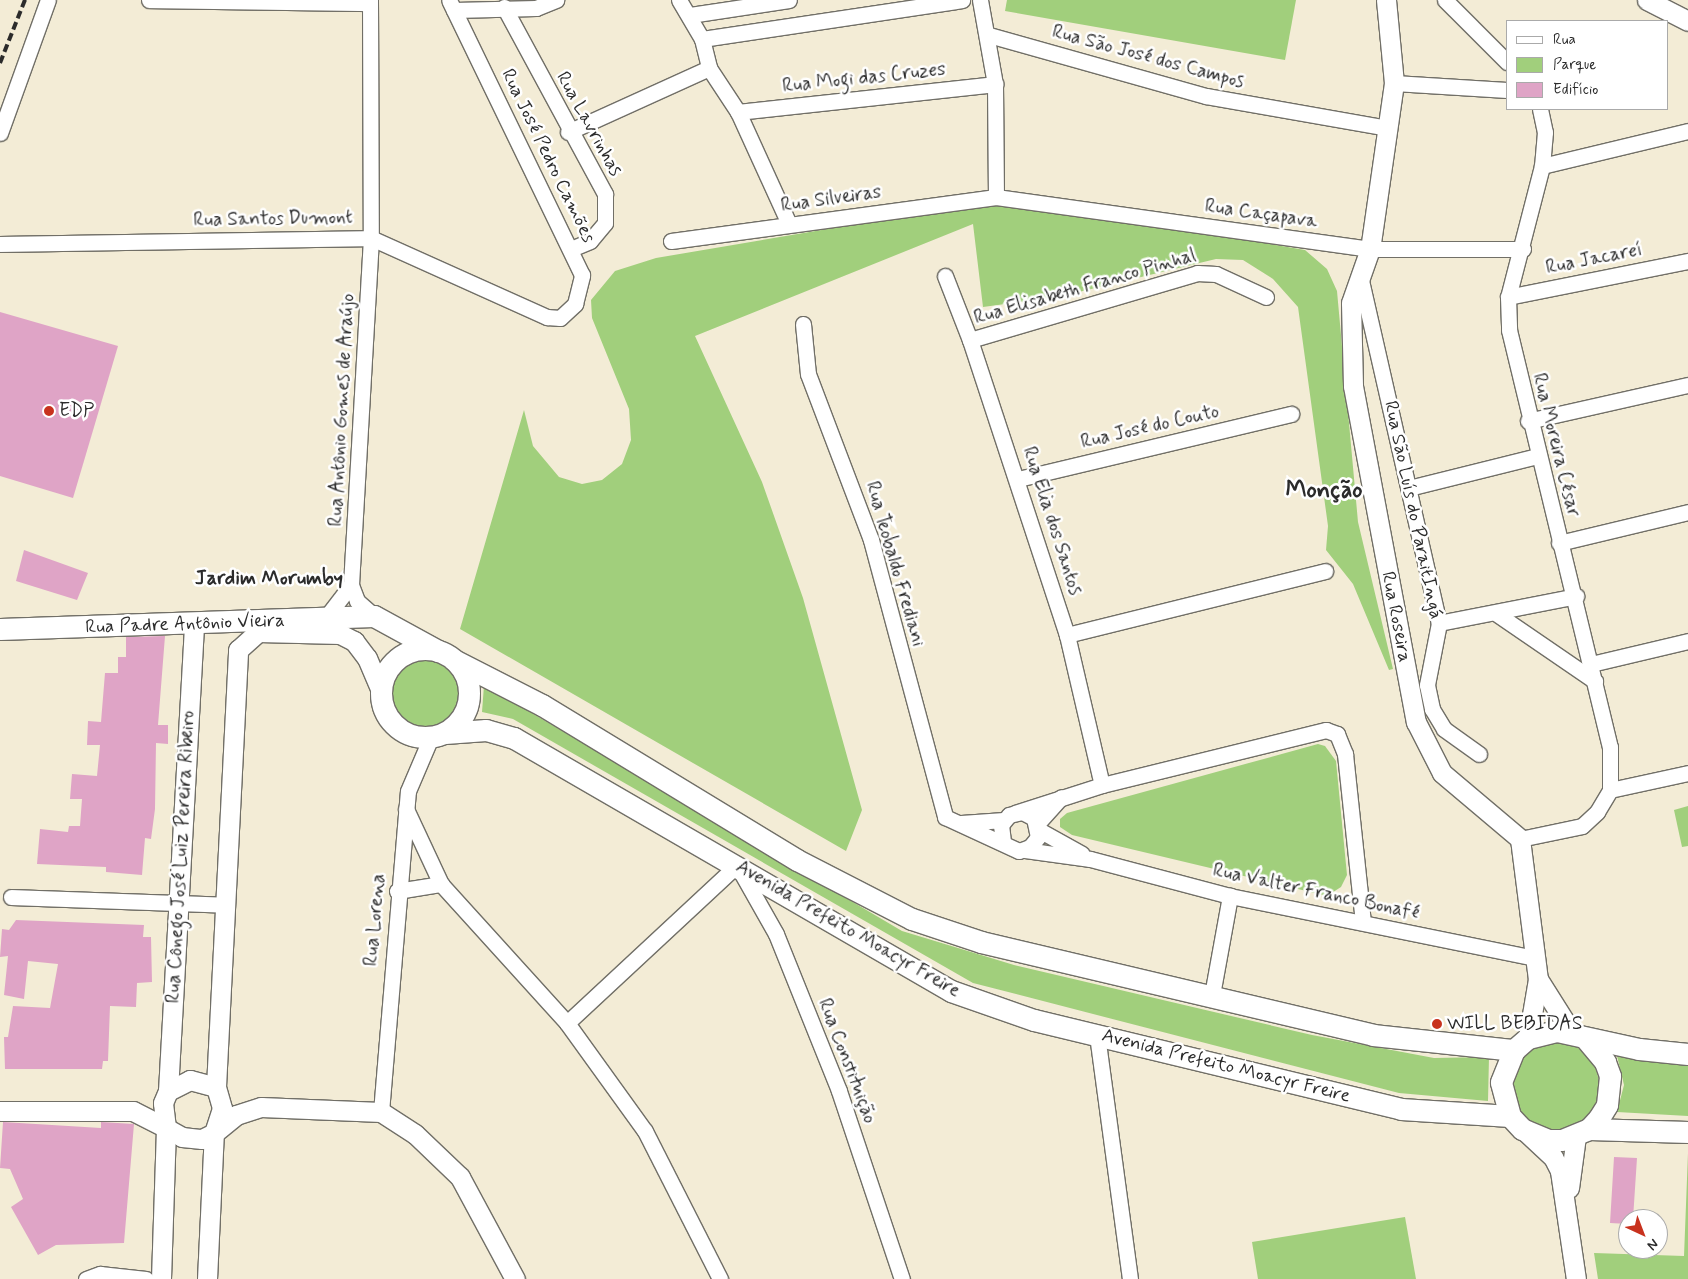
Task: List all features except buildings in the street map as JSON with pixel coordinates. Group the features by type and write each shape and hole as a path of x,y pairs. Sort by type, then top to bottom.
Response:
{"main road":[{"path":"324,620 374,616"},
{"name":"Avenida Prefeito Moacyr Freire","path":"374,616 542,705 797,860 912,919 981,942 1212,995 1404,1042 1521,1044 1542,1032 1579,1036 1688,1054"},
{"name":"Rua Padre Antônio Vieira","path":"0,629 324,620"},
{"path":"381,691 390,666 400,657 425,649 446,655"},
{"name":"Avenida Prefeito Moacyr Freire","path":"438,735 465,712 469,698 469,684 446,655"},
{"name":"Avenida Prefeito Moacyr Freire","path":"381,691 382,704 395,726 406,734 438,735 486,730 514,738 737,865 951,991 1097,1035 1401,1109 1516,1122 1548,1140 1583,1132 1688,1132"},
{"path":"1579,1036 1605,1062 1610,1076 1607,1105 1583,1132"},
{"path":"1516,1122 1501,1082 1521,1044"}],"street":[{"path":"0,133 48,0"},
{"path":"149,0 369,2"},
{"path":"451,5 536,8 556,0"},
{"path":"679,0 690,15 702,39 709,68 738,112 789,224"},
{"path":"690,15 790,0"},
{"path":"702,39 962,0"},
{"path":"980,0 989,35 995,84 996,197"},
{"path":"1370,249 1394,82 1386,0"},
{"path":"1445,0 1506,61"},
{"path":"1647,0 1688,21"},
{"name":"Rua Antônio Gomes de Araújo","path":"351,585 371,238 369,2"},
{"name":"Rua José Pedro Camões","path":"451,5 582,274 575,304 560,318"},
{"name":"Rua Lavrinhas","path":"504,7 568,132 605,194 608,207 598,232 571,249"},
{"name":"Rua São José dos Campos","path":"989,35 1206,96 1387,128"},
{"path":"568,132 709,68"},
{"path":"1394,82 1506,90"},
{"name":"Rua Mogi das Cruzes","path":"738,112 995,84"},
{"name":"Rua Moreira César","path":"1540,110 1545,132 1542,166 1523,249 1508,297 1509,330 1528,421 1559,543 1576,596 1592,664 1610,747 1610,790"},
{"path":"1542,166 1688,131"},
{"name":"Rua Silveiras","path":"671,241 996,197"},
{"name":"Rua Caçapava","path":"996,197 1370,249 1523,249"},
{"name":"Rua Santos Dumont","path":"0,244 371,238 547,317 560,318"},
{"name":"Rua Roseira","path":"1370,249 1351,303 1353,386 1416,722 1442,773 1520,839"},
{"name":"Rua Jacareí","path":"1508,297 1688,261"},
{"name":"Rua Elisabeth Franco Pinhal","path":"970,340 1197,273 1216,274 1266,298"},
{"name":"Rua Elia dos Santos","path":"945,276 970,340 1018,479 1067,634 1102,785"},
{"name":"Rua São Luís do ParaitIngá","path":"1360,276 1439,623 1427,685 1432,709 1444,729 1479,754"},
{"name":"Rua Teobaldo Frediani","path":"803,324 808,374 871,540 945,817"},
{"path":"1528,421 1688,386"},
{"name":"Rua José do Couto","path":"1018,479 1292,414"},
{"path":"1409,488 1537,456"},
{"path":"1559,543 1688,512"},
{"path":"1067,634 1325,571"},
{"path":"351,585 357,601 374,616"},
{"path":"324,620 351,585"},
{"path":"1439,623 1497,614 1576,596"},
{"path":"1497,614 1595,681"},
{"name":"Rua Cônego José Luiz Pereira Ribeiro","path":"161,1279 166,1128 163,1103 168,1091 194,623"},
{"name":"Avenida Prefeito Moacyr Freire","path":"226,905 238,650 258,632 340,634 354,641 367,658 381,691"},
{"path":"1592,664 1688,641"},
{"path":"1004,842 1000,831 1010,816 1061,797 1314,732 1337,734 1345,754 1363,922"},
{"name":"Rua Lorena","path":"381,1112 397,890 406,809 412,776 438,735"},
{"path":"1521,1044 1538,979 1520,839 1582,826 1598,812 1610,790 1688,773"},
{"path":"1025,850 1035,843 1038,827 1061,797"},
{"path":"406,809 441,884 567,1023 645,1131 720,1279"},
{"name":"Rua Valter Franco Bonafé","path":"959,823 1028,814 1038,827 1090,858"},
{"name":"Rua Valter Franco Bonafé","path":"945,817 1004,842 1013,850 1090,858 1230,896 1536,958"},
{"path":"567,1023 737,865"},
{"name":"Rua Constituição","path":"737,865 776,934 839,1092 902,1279"},
{"path":"397,890 441,884"},
{"path":"1212,995 1230,896"},
{"path":"11,897 226,905 216,1087 222,1108 214,1133 207,1279"},
{"path":"1538,979 1579,1036"},
{"path":"1097,1035 1130,1279"},
{"path":"168,1091 190,1080 216,1087"},
{"path":"0,1111 133,1110 166,1128 192,1139 214,1133 236,1115 262,1107 381,1112 441,1155 460,1177 515,1279"},
{"path":"1516,1122 1553,1157 1567,1210 1576,1279"},
{"path":"1567,1210 1583,1132"},
{"path":"86,1279 100,1274 146,1279"}],"green space":[{"path":"1007,0 1296,0 1285,60 1005,11"},
{"path":"976,204 1049,206 1305,250 1327,269 1337,291 1358,522 1393,669 1389,670 1353,584 1326,550 1328,526 1298,307 1273,279 1243,260 1216,259 1062,296 983,307 973,224 695,336 762,482 803,598 862,810 846,851 460,629 524,410 533,446 559,477 582,484 602,480 622,464 631,440 629,409 592,318 591,300 615,271 656,258"},
{"path":"425,655 440,658 457,672 461,679 464,694 461,709 447,726 440,730 425,733 410,730 393,716 389,709 386,694 389,679 403,662 410,658"},
{"path":"484,685 902,931 1014,965 1312,1035 1434,1058 1489,1057 1488,1101 1399,1093 973,983 513,719 482,712"},
{"path":"1318,744 1325,746 1336,761 1347,875 1341,887 1327,896 1072,835 1060,827 1060,819 1067,813"},
{"path":"1688,806 1688,846 1682,847 1674,810"},
{"path":"1554,1041 1563,1042 1579,1049 1591,1061 1598,1077 1598,1095 1591,1111 1579,1123 1563,1130 1554,1131 1545,1130 1529,1123 1517,1111 1510,1095 1509,1086 1510,1077 1517,1061 1529,1049 1545,1042"},
{"path":"1617,1056 1688,1065 1688,1116 1617,1112 1624,1085"},
{"path":"1688,1153 1688,1279 1598,1279 1594,1253 1618,1254 1618,1259 1668,1259 1668,1255 1684,1256"},
{"path":"1405,1217 1416,1279 1258,1279 1252,1242"}],"railway":[{"path":"0,63 25,0"}],"place":[{"name":"EDP","path":"49,411"},
{"name":"WILL BEBIDAS","path":"1437,1024"}],"district":[{"name":"Monção","path":"1324,491"},
{"name":"Jardim Morumby","path":"269,578"}]}
